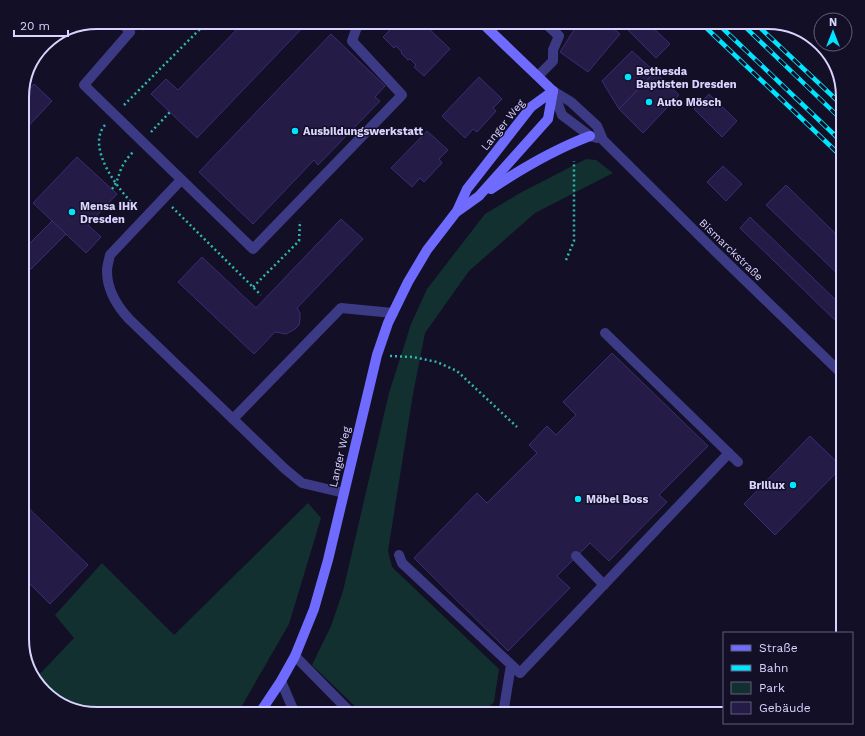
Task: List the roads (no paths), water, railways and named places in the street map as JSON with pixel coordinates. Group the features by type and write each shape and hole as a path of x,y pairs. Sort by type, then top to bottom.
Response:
{"main road":[{"path":"488,29 553,91"},
{"name":"Langer Weg","path":"457,211 479,196 548,119 553,91"},
{"name":"Langer Weg","path":"264,707 295,656 314,609 328,560 377,355 388,323 408,282 427,250 457,211 467,189 531,107 553,91"},
{"path":"479,196 510,176 590,136"}],"street":[{"path":"127,29 130,32 84,85 253,249 402,95 352,42 356,29"},
{"path":"538,76 553,61 553,50 559,36 552,29"},
{"name":"Bismarckstraße","path":"553,91 562,115 590,136 603,140"},
{"name":"Bismarckstraße","path":"553,91 571,102 597,126 603,140 836,368"},
{"path":"181,180 110,255 107,271 113,296 129,319 302,483 344,493"},
{"path":"233,419 341,308 393,313"},
{"path":"605,333 738,462"},
{"path":"399,555 402,562 520,674 729,453"},
{"path":"576,556 604,585"},
{"path":"295,656 345,707"},
{"path":"504,707 511,665"},
{"path":"281,681 292,707"}],"railway":[{"path":"707,29 836,151"},
{"path":"723,29 836,136"},
{"path":"747,29 836,114"},
{"path":"761,29 836,99"}],"place":[{"name":"Bethesda Baptisten Dresden","path":"628,77"},
{"name":"Auto Mösch","path":"649,102"},
{"name":"Ausbildungswerkstatt","path":"295,131"},
{"name":"Mensa IHK Dresden","path":"72,212"},
{"name":"Brillux","path":"793,485"},
{"name":"Möbel Boss","path":"578,499"}]}
